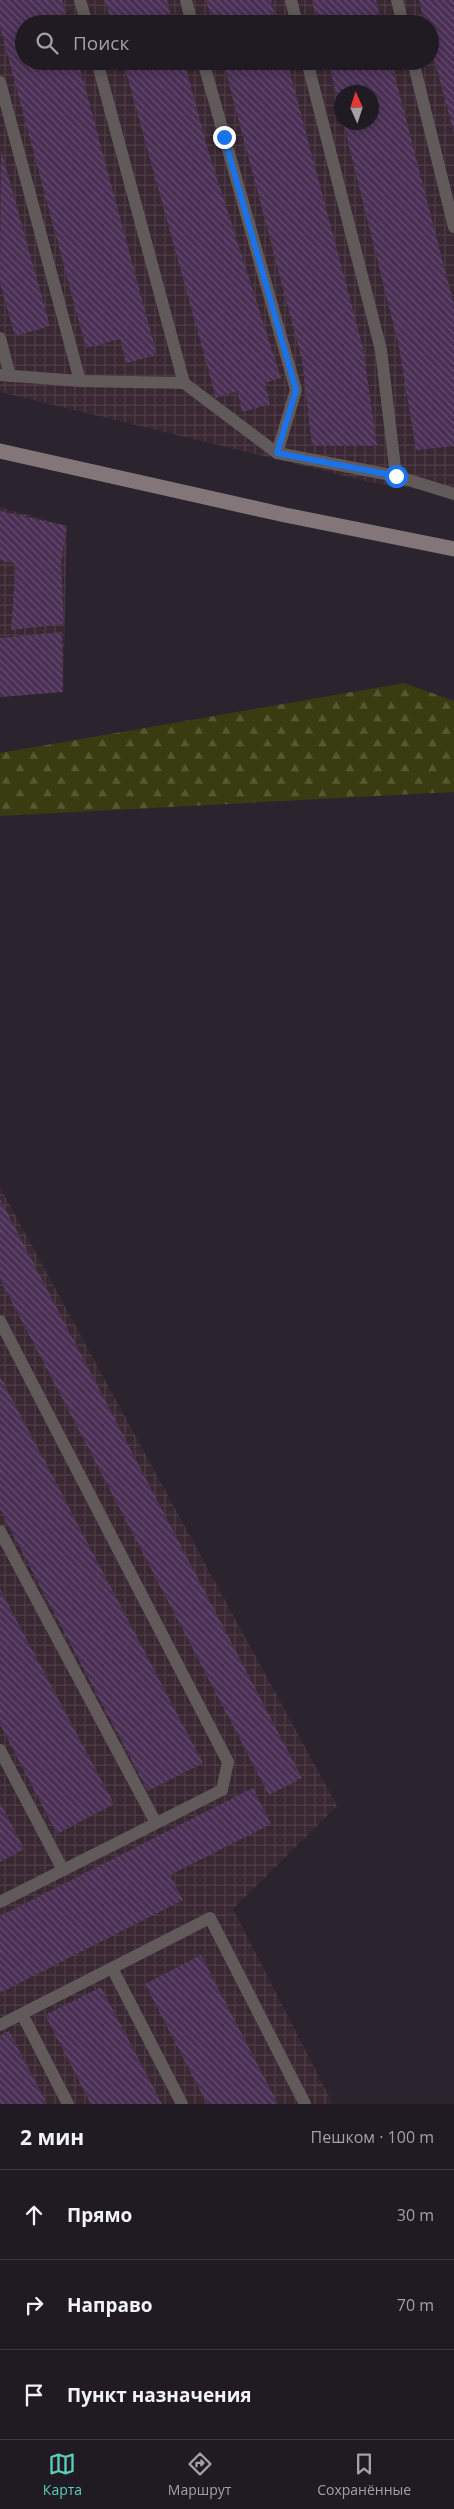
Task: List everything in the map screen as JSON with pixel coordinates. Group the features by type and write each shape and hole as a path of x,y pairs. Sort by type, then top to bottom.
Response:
{"main road":[{"path":"0,451 275,513 454,549"}],"lane":[{"path":"80,0 84,15"},
{"path":"186,0 190,15"},
{"path":"291,0 295,15"},
{"path":"398,0 401,15"},
{"path":"99,70 184,383"},
{"path":"206,70 296,390 277,453"},
{"path":"309,70 381,350 396,476"},
{"path":"415,70 454,227"},
{"path":"0,82 80,380"},
{"path":"0,338 5,376 184,383 277,453 396,476 454,494"},
{"path":"0,1321 228,1762 222,1790 0,1902"},
{"path":"0,1531 156,1823"},
{"path":"0,1750 63,1870"},
{"path":"0,2025 210,1918 305,2104"},
{"path":"112,1968 182,2104"},
{"path":"22,2014 68,2104"}],"shaded area":[{"path":"0,0 454,0 454,494 374,483 0,392"},
{"path":"0,507 67,526 63,692 0,697"},
{"path":"0,1187 337,1806 233,1909 333,2104 0,2104"}],"green space":[{"path":"404,683 454,701 454,792 0,816 0,753"}],"building":[{"path":"0,0 62,0 66,15 15,15 15,70 80,70 157,355 126,363 120,339 86,348 0,27"},
{"path":"105,0 167,0 171,15 109,15"},
{"path":"206,0 271,0 275,15 210,15"},
{"path":"312,0 376,0 380,15 316,15"},
{"path":"419,0 454,0 454,133 437,70 439,70 439,15 423,15"},
{"path":"125,70 186,70 208,150 281,378 265,383 270,404 242,412 237,391 216,398"},
{"path":"225,70 289,70 363,348 377,446 312,446 302,360"},
{"path":"330,70 393,70 454,305 454,446 416,450 399,347 345,130 379,130 379,85 334,85"},
{"path":"1,150 50,326 15,336 0,283"},
{"path":"0,511 67,526 61,563 64,624 11,630 16,564 0,560"},
{"path":"62,632 63,692 0,697 0,638"},
{"path":"0,1199 302,1778 269,1795 0,1279"},
{"path":"0,1376 203,1763 148,1791 0,1510"},
{"path":"0,1589 114,1804 57,1834 0,1724"},
{"path":"253,1788 271,1824 170,1875 183,1900 0,1993 0,1916"},
{"path":"0,1803 24,1849 0,1862"},
{"path":"201,1955 278,2104 207,2104 145,1984"},
{"path":"101,1987 162,2104 91,2104 45,2015"},
{"path":"9,2031 47,2104 0,2104 0,2036"}],"route":[{"path":"224,137 296,390 277,453 396,476"}]}
